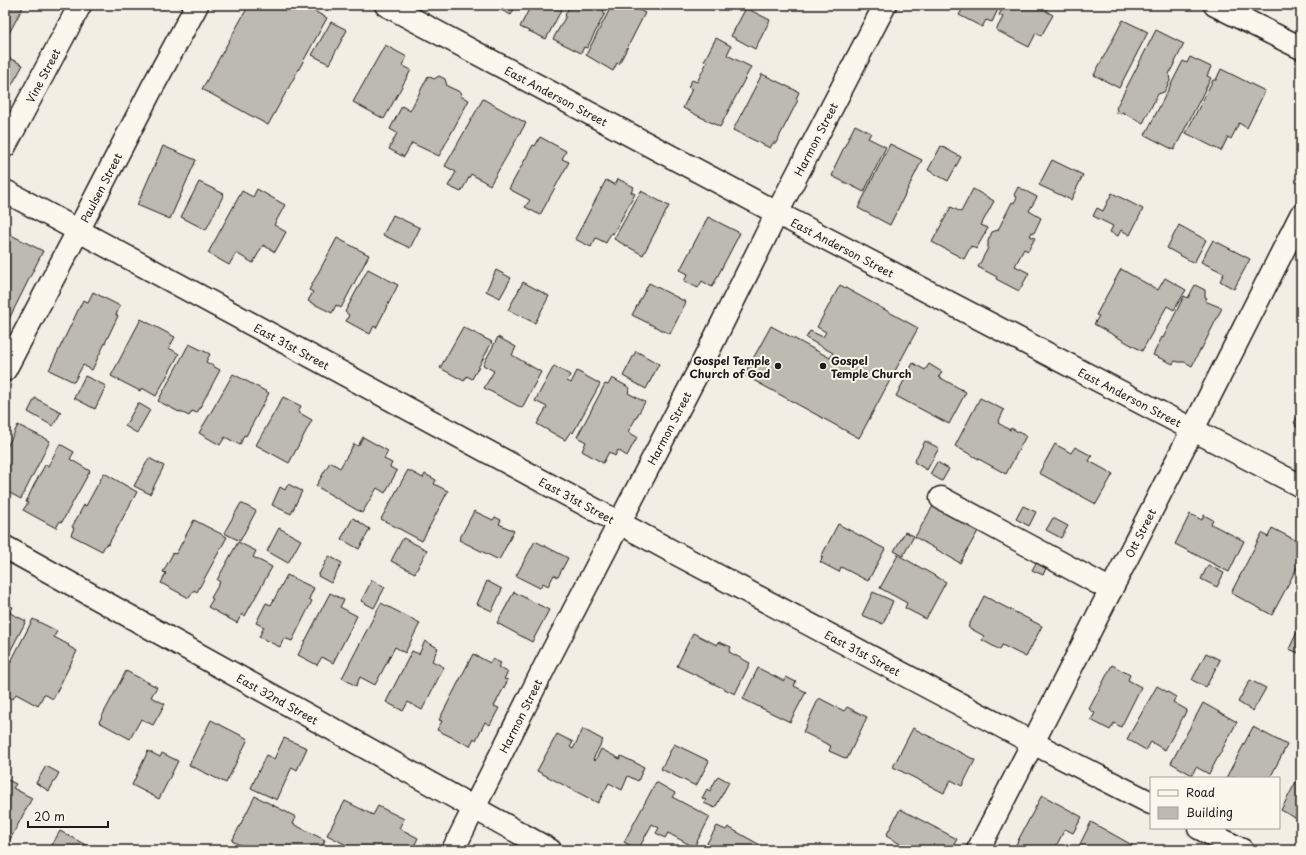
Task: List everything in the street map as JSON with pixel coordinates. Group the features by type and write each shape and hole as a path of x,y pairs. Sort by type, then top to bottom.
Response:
{"street":[{"name":"Vine Street","path":"5,146 80,5"},
{"name":"Paulsen Street","path":"5,370 153,86 197,5"},
{"name":"East Anderson Street","path":"386,5 778,213 1301,486"},
{"name":"Harmon Street","path":"453,850 546,664 701,366 885,5"},
{"path":"1216,5 1301,48"},
{"name":"East 31st Street","path":"5,191 620,523 1034,743 1150,802"},
{"name":"Ott Street","path":"978,850 1034,743 1301,215"},
{"path":"941,498 1111,590"},
{"name":"East 32nd Street","path":"5,547 550,850"},
{"path":"1201,829 1242,850"}],"building":[{"path":"5,5 24,5 6,39 5,38"},
{"path":"156,5 166,5 164,9"},
{"path":"249,5 303,5 327,18 268,125 202,89"},
{"path":"491,5 516,5 511,15"},
{"path":"531,5 564,5 546,39 520,27"},
{"path":"570,5 607,5 603,11 605,13 587,48 584,47 581,53 553,39 566,16 565,15"},
{"path":"612,5 629,5 645,13 619,64 617,63 613,71 586,55"},
{"path":"960,5 1000,5 992,22 986,20 982,27 959,15 963,8"},
{"path":"1004,5 1049,5 1046,11 1053,15 1041,36 1036,33 1029,47 996,30 1003,17 999,15"},
{"path":"746,8 770,20 755,49 731,36"},
{"path":"1123,20 1148,32 1119,88 1094,75"},
{"path":"331,22 347,30 329,64 312,55"},
{"path":"1156,30 1184,44 1169,74 1170,81 1164,92 1158,94 1143,123 1122,112 1121,114 1116,112 1116,108"},
{"path":"716,38 731,46 727,55 751,67 720,127 683,108 692,89 688,87 692,80 697,82 707,62 704,61"},
{"path":"385,45 407,57 402,65 411,70 384,119 353,102"},
{"path":"5,56 23,65 5,97"},
{"path":"1190,57 1211,67 1207,76 1211,78 1174,150 1145,135 1183,61 1187,63"},
{"path":"1221,69 1265,91 1247,128 1239,123 1231,139 1228,137 1221,151 1186,133 1213,80 1216,80"},
{"path":"762,74 799,92 796,99 798,100 776,143 773,143 770,148 733,130"},
{"path":"428,76 434,79 439,76 445,79 447,86 462,93 460,96 469,100 439,156 412,143 404,157 389,149 397,133 390,129 402,106 410,111"},
{"path":"483,99 526,123 490,185 471,174 461,192 448,186 456,172 445,166"},
{"path":"855,125 871,133 868,138 886,147 864,192 832,176 835,169 834,168"},
{"path":"540,137 566,151 562,159 569,162 540,215 525,207 530,200 509,189 533,145 535,146"},
{"path":"890,144 922,160 890,225 858,208"},
{"path":"163,146 196,160 170,219 137,205"},
{"path":"941,146 961,157 948,181 928,170"},
{"path":"1052,160 1083,175 1071,200 1039,185"},
{"path":"618,179 634,187 631,192 635,194 613,234 611,233 606,243 596,238 591,247 575,239 606,180 615,185"},
{"path":"199,182 224,194 206,230 181,217"},
{"path":"1018,187 1037,197 1029,211 1041,218 1034,233 1032,232 1030,236 1035,238 1028,251 1024,249 1015,266 1029,273 1019,291 996,279 997,277 978,267 988,248 988,241 992,232 998,230 1012,202 1014,203 1017,197 1014,195"},
{"path":"257,189 285,205 274,225 286,232 275,252 263,245 253,263 236,253 229,265 208,253 242,191 253,197"},
{"path":"973,189 994,201 981,225 988,228 976,249 971,246 964,259 932,242 951,207 961,212"},
{"path":"641,191 669,206 643,255 614,239"},
{"path":"1112,193 1143,209 1130,235 1121,230 1118,236 1110,232 1113,226 1093,216 1097,208 1103,211"},
{"path":"393,215 420,228 410,248 383,235"},
{"path":"708,217 740,233 712,287 702,281 698,288 684,281 688,274 680,270"},
{"path":"1179,225 1206,240 1194,263 1167,248"},
{"path":"5,232 43,251 5,327"},
{"path":"337,238 369,255 341,308 336,305 332,313 308,301 313,292 309,290"},
{"path":"1213,240 1250,259 1234,289 1220,281 1224,273 1201,262"},
{"path":"368,269 398,285 376,328 374,326 370,334 346,321 349,315 345,312"},
{"path":"1121,269 1158,290 1165,278 1186,290 1174,310 1167,306 1142,351 1094,324 1099,316 1096,315"},
{"path":"496,270 511,278 500,298 486,291"},
{"path":"523,282 549,296 535,323 508,310"},
{"path":"649,283 686,302 670,334 632,315"},
{"name":"Gospel Temple Church","path":"840,285 918,328 859,438 744,375 771,326 830,358 833,353 806,338 810,331 823,337 826,332 817,327"},
{"path":"1195,285 1205,290 1205,297 1207,298 1205,301 1222,308 1192,366 1185,362 1175,361 1173,364 1153,355 1184,296 1188,298"},
{"path":"93,292 120,306 116,315 118,316 92,370 83,365 74,382 49,370 83,300 88,302"},
{"path":"141,319 175,337 169,348 179,354 156,396 142,388 140,391 111,376"},
{"path":"463,327 492,342 472,379 467,376 464,381 440,368"},
{"path":"498,337 516,347 512,355 541,372 522,408 484,388 494,371 483,365"},
{"path":"189,344 210,354 206,362 220,370 197,413 192,411 189,416 158,401"},
{"path":"636,351 659,364 646,389 623,376"},
{"path":"913,363 925,370 929,364 942,372 939,377 966,392 949,424 896,396"},
{"path":"554,366 570,375 567,381 571,383 577,371 600,384 573,433 571,431 565,440 537,424 547,407 535,401"},
{"path":"233,374 269,393 246,436 244,435 240,445 225,437 220,445 199,433"},
{"path":"85,376 106,386 95,409 74,398"},
{"path":"612,378 630,388 628,393 645,402 628,432 637,437 627,456 618,450 615,456 609,452 603,463 582,451 586,442 577,437 605,384 608,385"},
{"path":"283,397 301,406 298,412 312,420 289,463 256,445"},
{"path":"35,398 61,412 53,426 28,412"},
{"path":"980,398 1004,410 998,423 1010,430 1011,428 1026,436 1006,474 955,446"},
{"path":"138,403 150,410 137,433 125,426"},
{"path":"1301,410 1301,429 1295,426 1296,424 1294,423"},
{"path":"18,425 50,441 21,499 8,492 5,498 5,451"},
{"path":"363,437 388,451 384,459 392,463 390,467 397,471 385,493 377,488 362,513 316,486 330,462 340,468 354,444 358,446"},
{"path":"925,441 939,448 927,470 914,462"},
{"path":"60,444 74,452 70,459 90,471 62,522 60,521 56,528 23,510 28,503 26,502 45,465 48,466"},
{"path":"1055,444 1071,453 1075,447 1092,456 1089,461 1113,474 1096,504 1039,473"},
{"path":"149,458 164,466 150,494 134,486"},
{"path":"937,462 949,469 942,481 930,474"},
{"path":"408,470 423,478 425,474 436,480 434,484 448,491 422,541 381,519"},
{"path":"104,473 137,492 108,545 106,544 102,551 71,535 74,528 72,527 84,505 86,506"},
{"path":"288,484 302,491 291,514 272,505 280,487 285,490"},
{"path":"241,503 256,511 240,541 224,533"},
{"path":"933,506 978,531 960,563 915,537"},
{"path":"1023,506 1036,512 1029,526 1016,519"},
{"path":"474,511 493,520 495,517 501,520 499,524 514,531 499,560 459,540"},
{"path":"1190,514 1202,520 1204,515 1213,520 1211,524 1244,541 1229,572 1175,544"},
{"path":"353,518 370,529 359,549 341,539"},
{"path":"1053,518 1068,526 1061,538 1046,530"},
{"path":"194,520 227,537 197,592 194,590 189,598 161,583 166,573 163,572 173,553 176,554"},
{"path":"838,524 885,549 868,581 841,567 839,572 820,562 823,557 821,557"},
{"path":"279,528 301,540 288,563 267,551"},
{"path":"1272,528 1301,543 1296,551 1301,554 1301,560 1272,615 1231,593 1262,533 1268,537"},
{"path":"905,532 914,536 903,556 894,551"},
{"path":"403,538 427,550 415,573 391,561"},
{"path":"535,541 568,558 558,577 554,575 548,586 543,583 540,588 516,576"},
{"path":"238,542 256,551 253,557 272,567 245,616 242,614 237,623 208,607 220,582 217,580"},
{"path":"898,555 946,582 926,619 905,608 907,603 880,588"},
{"path":"329,556 342,563 331,583 318,576"},
{"path":"1036,563 1046,568 1043,575 1032,570"},
{"path":"1208,565 1224,573 1217,587 1201,579"},
{"path":"287,575 314,588 309,599 312,601 292,641 284,638 280,647 259,637 264,627 256,623 266,603 271,605"},
{"path":"372,580 385,587 374,608 361,601"},
{"path":"487,581 502,589 492,611 477,604"},
{"path":"514,592 549,610 532,642 497,623"},
{"path":"873,592 893,601 883,624 862,615"},
{"path":"330,593 344,600 340,607 357,616 333,663 322,657 317,665 298,655"},
{"path":"984,596 1042,626 1026,657 1002,645 1000,650 982,640 984,636 968,627"},
{"path":"5,600 11,603 9,606 13,607 10,613 26,621 5,661"},
{"path":"381,603 420,623 405,653 395,647 375,685 360,677 356,686 342,678"},
{"path":"33,619 57,631 54,637 77,651 53,699 44,694 38,706 16,694 13,699 5,695 8,691 5,689 5,673"},
{"path":"1301,624 1301,654 1289,649"},
{"path":"693,633 717,645 719,642 731,647 729,652 750,663 735,694 677,666"},
{"path":"425,641 438,648 432,661 444,667 422,710 408,702 403,711 386,702 412,651 419,654"},
{"path":"1206,653 1220,660 1206,687 1192,680"},
{"path":"473,654 490,663 492,659 501,663 498,667 508,672 504,679 508,680 494,706 499,708 490,725 485,722 476,740 474,738 470,746 437,730 442,721 439,720"},
{"path":"1112,665 1130,675 1128,680 1141,687 1121,727 1114,723 1110,730 1091,720 1095,713 1089,709"},
{"path":"758,668 784,681 786,677 796,682 794,686 806,692 790,722 743,699"},
{"path":"126,671 157,687 151,697 165,704 153,725 141,719 130,739 99,722"},
{"path":"1250,680 1266,688 1253,711 1238,702"},
{"path":"1157,686 1176,697 1173,702 1187,710 1165,750 1151,742 1146,750 1127,739"},
{"path":"819,698 844,711 847,707 867,717 847,759 829,751 831,746 803,732"},
{"path":"1203,703 1237,722 1209,774 1196,767 1192,775 1171,763"},
{"path":"211,720 248,739 226,783 189,765"},
{"path":"1253,727 1287,745 1271,777 1227,777"},
{"path":"913,728 975,760 962,786 951,780 944,793 893,767"},
{"path":"583,729 603,740 593,759 595,761 601,749 620,759 621,756 644,767 638,781 628,776 622,790 609,783 598,803 537,771 557,734 573,742 570,747 573,749"},
{"path":"284,738 307,748 297,770 292,767 277,800 251,788 266,755 274,759"},
{"path":"674,744 709,761 696,786 661,769"},
{"path":"148,751 160,757 162,753 178,761 159,799 132,785"},
{"path":"5,755 9,757 5,765"},
{"path":"46,766 59,773 49,791 36,783"},
{"path":"1301,772 1301,821 1281,810"},
{"path":"718,776 729,782 715,808 704,803 706,800 702,798 707,789 710,791"},
{"path":"6,779 16,784 13,788 32,798 5,849 5,781"},
{"path":"656,782 675,793 672,797 710,817 694,847 668,833 665,838 656,833 659,828 652,824 638,850 624,842"},
{"path":"1042,795 1082,817 1073,833 1065,829 1054,850 1013,850"},
{"path":"255,796 296,817 293,824 325,840 320,850 250,850 232,841"},
{"path":"345,801 373,815 378,806 404,819 399,828 418,838 412,850 356,850 327,835"},
{"path":"900,809 957,839 951,850 911,850 886,836"},
{"path":"1091,822 1132,845 1130,850 1077,850"},
{"path":"717,826 726,830 728,827 769,850 703,850"},
{"path":"60,831 93,849 49,850"}],"place":[{"name":"Gospel Temple Church of God","path":"778,366"},
{"name":"Gospel Temple Church","path":"823,366"}]}
